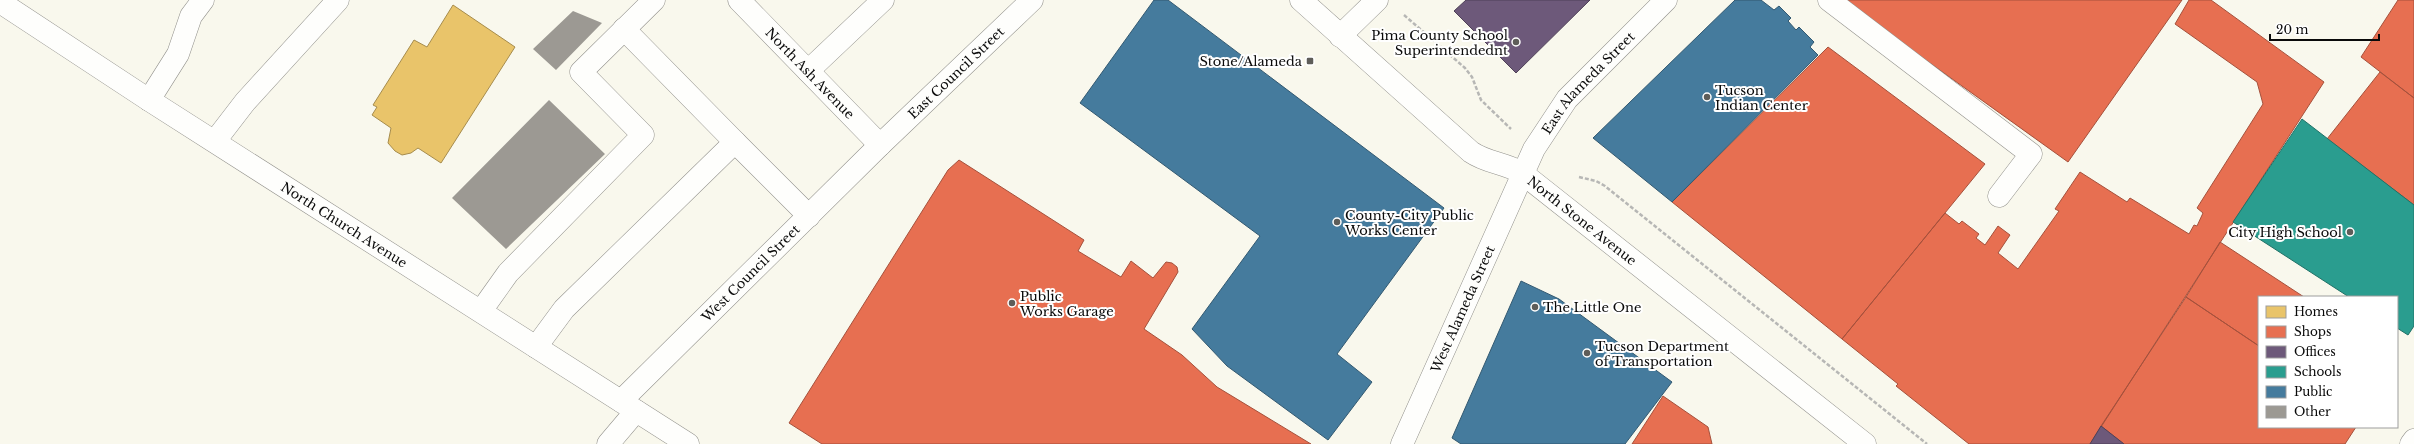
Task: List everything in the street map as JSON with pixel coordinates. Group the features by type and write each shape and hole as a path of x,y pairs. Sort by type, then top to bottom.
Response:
{"street":[{"path":"150,100 178,54 191,16 203,0"},
{"path":"215,141 245,102 338,0"},
{"path":"481,311 508,273 643,135 581,72 654,0"},
{"path":"808,71 883,0"},
{"name":"East Council Street","path":"880,145 1032,0"},
{"name":"North Stone Avenue","path":"1301,0 1471,152 1483,159 1506,164 1522,173 1865,444"},
{"path":"1340,36 1377,0"},
{"name":"East Alameda Street","path":"1522,173 1534,148 1567,99 1666,0"},
{"path":"1829,0 2031,154 1999,196"},
{"name":"North Ash Avenue","path":"744,2 880,145"},
{"name":"North Church Avenue","path":"1,4 688,444"},
{"path":"624,29 809,216"},
{"path":"536,346 564,309 735,142"},
{"name":"West Council Street","path":"608,444 628,406 809,216 880,145"},
{"name":"West Alameda Street","path":"1402,444 1522,173"},
{"path":"2411,444 2414,440"}],"path":[{"path":"1399,10 1465,68 1472,77 1481,100 1493,114"},
{"path":"1576,177 1596,181 1605,186 1926,444"}],"building: Homes":[{"path":"453,5 515,47 441,163 418,148 411,153 402,155 395,151 388,143 391,128 372,115 377,107 373,105 414,40 427,47"}],"building: Shops":[{"path":"1842,0 2182,0 2068,162"},
{"path":"2189,0 2211,0 2324,82 2090,444 1969,444 1896,386 1898,384 1842,339 1945,213 1959,224 1962,221 1979,234 1976,238 1985,245 1998,226 2010,235 1998,253 2018,269 2059,211 2055,209 2080,172 2127,202 2130,198 2189,234 2194,225 2197,226 2203,213 2197,208 2263,104 2257,82 2175,24"},
{"path":"2398,0 2414,0 2414,98 2361,57"},
{"path":"1828,47 1985,164 1842,339 1672,202"},
{"path":"2380,72 2414,98 2414,205 2327,139"},
{"name":"Public Works Garage","path":"959,160 1084,240 1078,251 1121,277 1131,261 1153,278 1166,262 1172,263 1177,267 1178,272 1144,329 1182,355 1217,387 1311,444 822,444 789,423 948,170"},
{"path":"2220,242 2302,296 2258,296 2258,345 2186,297"},
{"path":"2186,297 2258,345 2258,428 2355,428 2345,444 2124,444 2101,426"},
{"path":"1663,396 1708,427 1712,444 1632,444"}],"building: Offices":[{"name":"Pima County School Superintendednt","path":"1466,0 1590,0 1516,73 1454,11"},
{"path":"2101,426 2124,444 2090,444"}],"building: Schools":[{"path":"2302,119 2414,205 2414,326 2408,335 2398,329 2398,296 2347,296 2233,222"}],"building: Public":[{"name":"County-City Public Works Center","path":"1154,0 1168,0 1444,208 1337,354 1372,382 1328,440 1227,366 1192,329 1260,236 1080,103"},
{"name":"Tucson Indian Center","path":"1735,0 1761,0 1774,10 1779,6 1791,18 1788,21 1796,30 1799,27 1814,42 1810,47 1818,55 1672,202 1593,138"},
{"path":"1521,281 1559,299 1672,382 1625,444 1461,444 1452,438"}],"building: Other":[{"path":"573,11 602,23 556,70 533,49"},
{"path":"549,100 605,154 506,249 452,198"}],"place":[{"name":"Pima County School Superintendednt","path":"1516,42"},
{"name":"Stone/Alameda","path":"1310,61"},
{"name":"Tucson Indian Center","path":"1707,97"},
{"name":"County-City Public Works Center","path":"1337,222"},
{"name":"City High School","path":"2350,232"},
{"name":"Public Works Garage","path":"1012,303"},
{"name":"The Little One","path":"1535,307"},
{"name":"Tucson Department of Transportation","path":"1587,353"}]}
